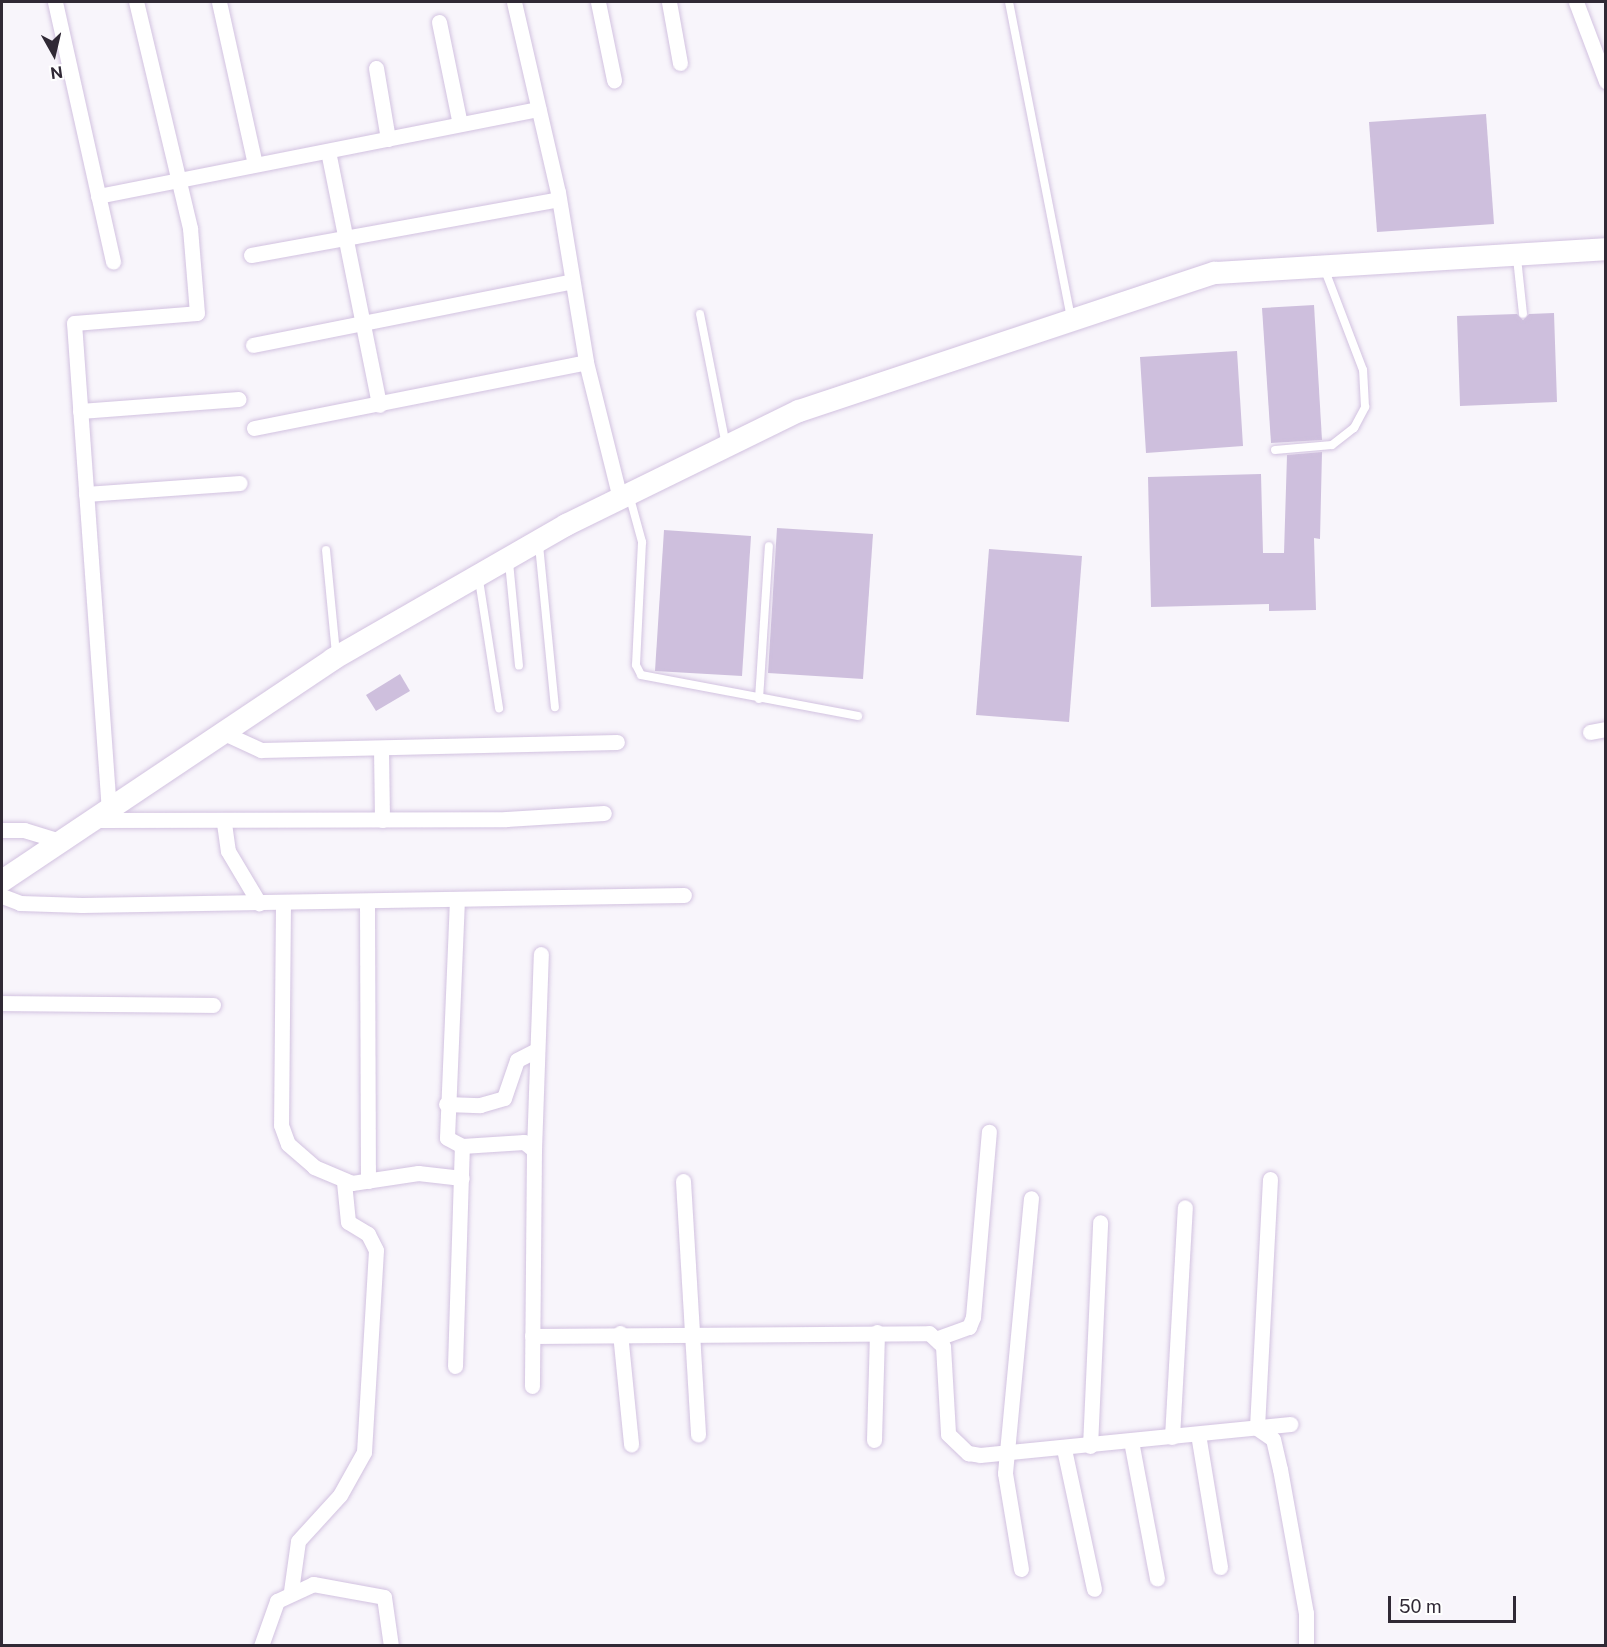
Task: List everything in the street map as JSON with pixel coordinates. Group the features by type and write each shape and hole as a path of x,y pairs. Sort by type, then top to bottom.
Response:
{"main road":[{"path":"2,881 336,657 539,540 799,411 1215,273 1322,264 1605,249"}],"street":[{"path":"55,2 113,262"},
{"path":"136,2 176,180 190,228 197,314 74,322 86,494 101,816 225,823 604,813"},
{"path":"219,2 255,164"},
{"path":"514,2 559,199 586,362 625,496"},
{"path":"598,2 614,80"},
{"path":"669,2 680,63"},
{"path":"1576,2 1605,81"},
{"path":"439,22 460,124"},
{"path":"376,68 388,139"},
{"path":"98,196 538,109"},
{"path":"328,151 379,405"},
{"path":"251,255 559,199"},
{"path":"253,345 572,281"},
{"path":"254,428 379,405 586,362"},
{"path":"80,411 239,399"},
{"path":"86,494 240,483"},
{"path":"224,733 261,750 616,742"},
{"path":"381,748 382,820"},
{"path":"225,823 228,850 259,903"},
{"path":"2,830 24,830 61,841"},
{"path":"2,896 36,905 684,895"},
{"path":"457,899 446,1104 447,1138 462,1146 516,1142 534,1150"},
{"path":"367,901 368,1181"},
{"path":"283,902 283,1134 294,1151 344,1182 368,1181 418,1173 462,1178"},
{"path":"532,1386 534,1150 541,954"},
{"path":"2,1003 213,1005"},
{"path":"446,1104 480,1106 504,1098 517,1060 537,1050"},
{"path":"532,1336 620,1333 877,1332 938,1338 969,1327 973,1317 989,1132"},
{"path":"455,1366 462,1146"},
{"path":"1257,1428 1270,1179"},
{"path":"683,1181 694,1333 698,1435"},
{"path":"291,1591 298,1541 340,1495 364,1452 376,1250 368,1234 348,1222 344,1182"},
{"path":"1021,1569 1005,1473 1010,1456 1031,1198"},
{"path":"1173,1437 1185,1207"},
{"path":"1090,1446 1100,1222"},
{"path":"874,1440 877,1332"},
{"path":"620,1333 631,1444"},
{"path":"938,1338 943,1346 948,1434 968,1453 1010,1456 1290,1424"},
{"path":"1257,1428 1273,1439 1280,1469 1306,1613 1306,1646"},
{"path":"1198,1434 1220,1567"},
{"path":"1131,1441 1157,1579"},
{"path":"1064,1449 1094,1589"},
{"path":"261,1646 277,1601 291,1591 313,1584 384,1597 391,1646"}],"lane":[{"path":"1009,2 1071,321"},
{"path":"1517,253 1523,314"},
{"path":"1275,450 1332,446 1354,428 1365,406 1363,370 1322,264"},
{"path":"700,314 727,446"},
{"path":"625,496 642,542 636,665 641,675 858,716"},
{"path":"539,540 555,707"},
{"path":"759,699 769,546"},
{"path":"326,550 336,657"},
{"path":"508,558 519,666"},
{"path":"479,575 499,708"}],"building":[{"path":"1486,114 1494,224 1377,232 1369,122"},
{"path":"1314,305 1322,440 1271,443 1262,308"},
{"path":"1554,313 1557,402 1460,406 1457,316 1517,314 1523,320 1529,314"},
{"path":"1237,351 1243,446 1146,453 1140,357"},
{"path":"1322,452 1320,539 1314,538 1316,610 1269,611 1269,604 1151,607 1148,477 1261,474 1263,553 1284,553 1287,455"},
{"path":"777,528 873,534 863,679 768,673"},
{"path":"664,530 751,536 742,676 655,671"},
{"path":"989,549 1082,556 1069,722 976,715"},
{"path":"400,674 410,691 376,711 366,695"}]}
